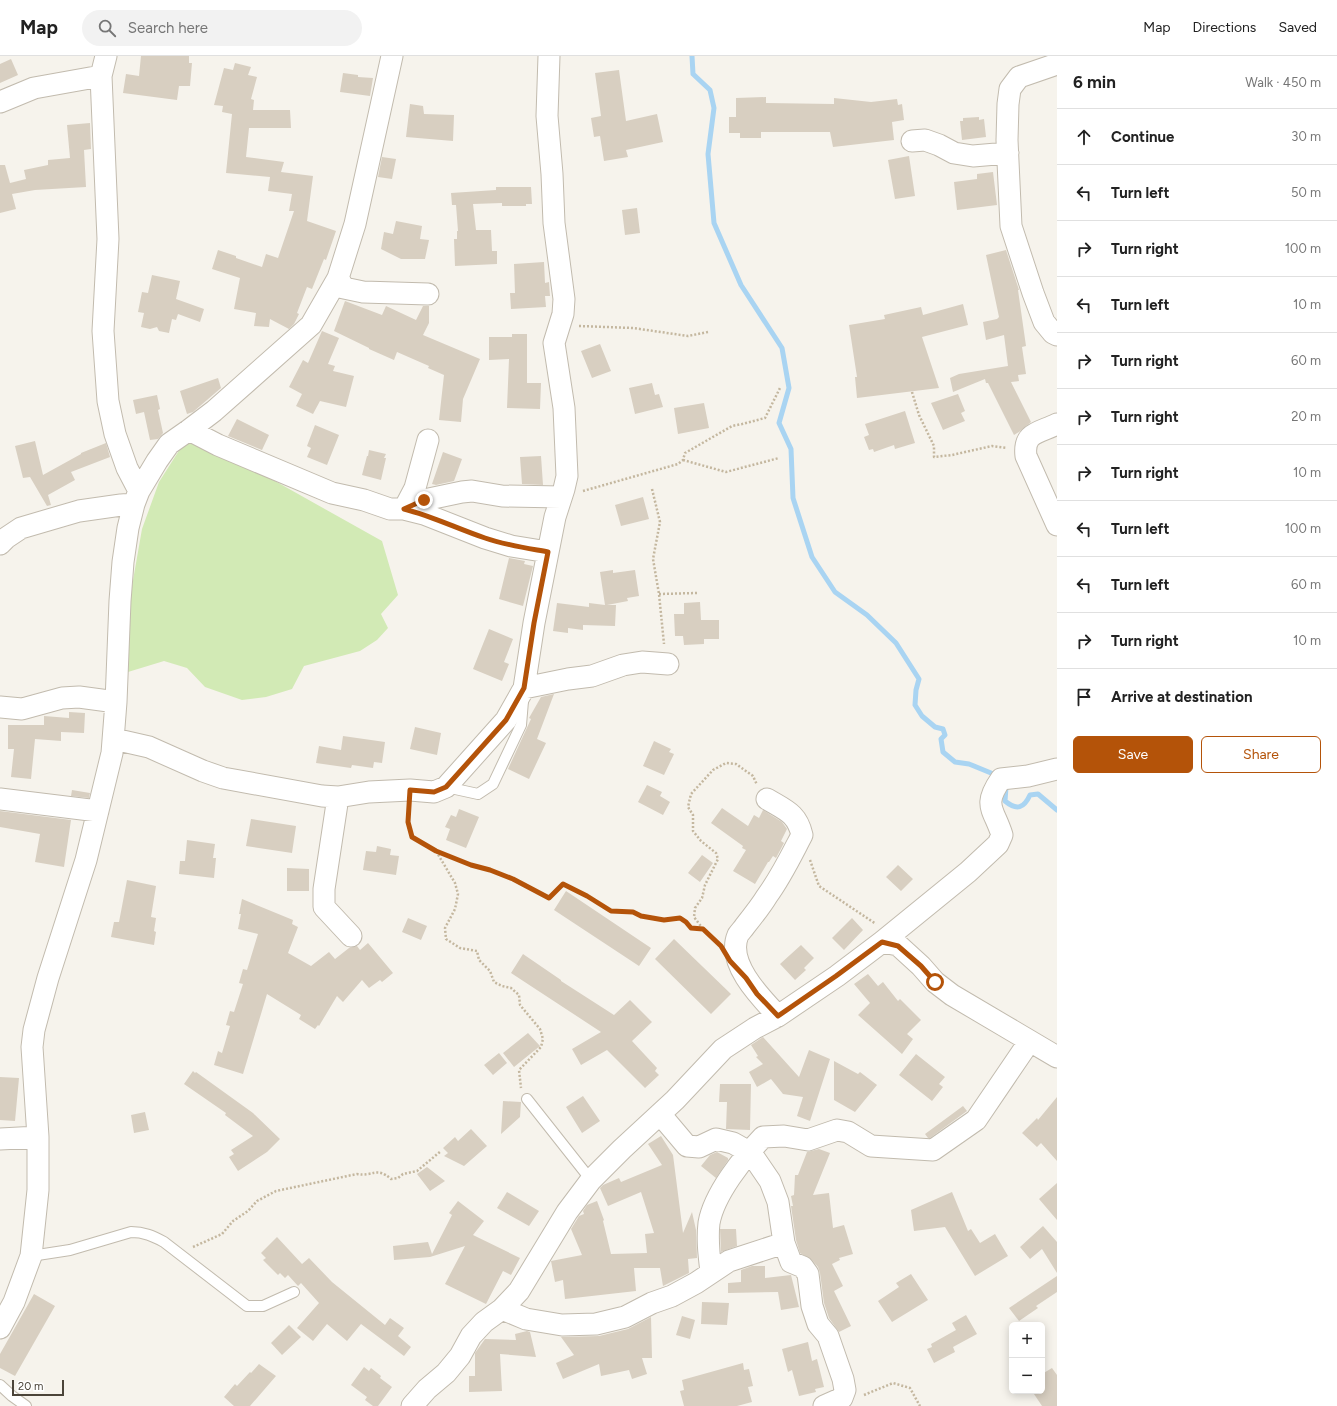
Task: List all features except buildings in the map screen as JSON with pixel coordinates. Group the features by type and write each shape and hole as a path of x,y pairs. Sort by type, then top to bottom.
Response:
{"street":[{"path":"106,56 101,76 108,239 103,331 108,401 115,434 137,498"},
{"path":"0,1328 14,1302 31,1256 38,1190 38,1137 33,1054 34,1030 48,978 86,860 112,753 123,562 128,528 137,498 157,461 169,444 214,411 311,324 338,278 355,224 392,56"},
{"path":"114,739 149,747 203,771 223,778 322,796 338,797 369,792 410,790 434,792 446,787 506,720 524,688 534,623 554,517 567,476 564,408 554,342 563,314 564,299 554,223 552,168 547,116 549,56"},
{"path":"1057,64 1018,77 1010,89 1008,104 1008,153 1011,226 1044,322 1053,333 1057,335"},
{"path":"0,102 34,88 101,76"},
{"path":"912,141 925,140 939,144 954,153 973,156 1008,153"},
{"path":"338,278 344,288 363,292 428,294"},
{"path":"1057,424 1035,434 1027,440 1025,448 1026,456 1057,525"},
{"path":"189,430 218,445 332,493 364,500 390,509 404,509 424,514 484,538 512,546 548,552"},
{"path":"404,509 414,488 428,440"},
{"path":"404,509 424,500 472,491 502,496 561,497"},
{"path":"0,544 21,528 79,512 121,505 137,498"},
{"path":"524,688 568,679 592,676 623,665 642,662 668,664"},
{"path":"0,708 22,709 62,698 79,697 116,702"},
{"path":"412,1406 427,1389 446,1373 460,1356 471,1336 484,1322 502,1309 519,1291 567,1212 591,1180 675,1100 724,1048 755,1028 778,1016 836,976 881,935 968,872 998,844 1002,835 990,807 993,790 1001,779 1028,776 1057,769"},
{"path":"338,797 324,889 324,907 351,936"},
{"path":"0,799 98,811"},
{"path":"767,799 793,815 800,825 802,835 784,870 738,935 735,948 738,962 746,978 757,994 778,1016"},
{"path":"881,935 898,946 921,966 935,982 952,994 1029,1042 1057,1057"},
{"path":"711,1272 708,1243 710,1221 720,1193 749,1152 763,1137 784,1136 808,1140 837,1130 848,1132 871,1146 934,1150 976,1120 1029,1042"},
{"path":"660,1114 687,1146 699,1147 716,1139 732,1143 749,1152 756,1159 770,1181 778,1202 784,1243 791,1262 802,1267 808,1274 812,1306 818,1324 828,1336 843,1380 845,1390 833,1402"},
{"path":"0,1139 38,1137"},
{"path":"502,1309 526,1319 562,1326 596,1324 625,1317 652,1303 672,1296 729,1261 784,1243"}],"lane":[{"path":"446,787 478,794 493,784 521,725 524,688"},
{"path":"527,1099 591,1180"},
{"path":"31,1256 70,1250 131,1232 142,1232 152,1236 173,1249 247,1306 263,1306 294,1292"},
{"path":"0,1385 26,1406"}],"path":[{"path":"559,325 633,328 688,336 708,332"},
{"path":"561,497 678,464 683,460 685,453 732,426 765,418 780,388"},
{"path":"912,392 919,415 934,446 934,458 992,446 1014,448 1026,456"},
{"path":"683,460 726,472 779,458"},
{"path":"652,489 660,522 653,559 659,594 664,646 668,664"},
{"path":"659,594 697,593"},
{"path":"721,946 703,929 694,917 695,908 702,898 705,884 718,859 716,853 701,841 693,831 693,815 688,807 691,794 713,770 726,763 736,764 753,776 758,786 765,791 767,799"},
{"path":"410,790 408,822 412,837 436,851 513,879 549,898 563,884 587,896 611,911 633,912 641,916 664,920 680,918 691,928 703,929"},
{"path":"802,835 819,886 881,935"},
{"path":"436,851 455,883 458,894 455,910 445,928 446,939 460,948 477,951 479,960 490,971 494,982 511,988 519,995 520,1005 540,1029 543,1039 542,1047 519,1070 521,1091 527,1099"},
{"path":"173,1249 195,1246 222,1234 233,1221 248,1211 257,1201 276,1191 357,1174 366,1176 374,1171 385,1173 391,1179 398,1178 403,1174 417,1171 441,1151"},
{"path":"833,1402 858,1397 893,1383 910,1388 920,1406"}],"green space":[{"path":"187,438 248,466 382,541 398,595 381,614 388,628 377,640 360,651 304,666 292,689 266,697 242,700 205,687 187,668 164,661 128,672 129,603 142,529 159,482"}],"waterway":[{"path":"692,56 693,74 710,90 714,108 708,154 714,223 741,285 782,348 789,388 779,423 791,449 793,498 812,557 835,592 867,615 896,643 919,679 916,690 915,705 922,716 935,727 943,729 945,735 941,739 943,752 955,762 969,764 997,777"},
{"path":"1006,787 1005,801 1013,806 1020,807 1025,803 1030,795 1038,794 1057,810"}],"route":[{"path":"424,500 404,509 424,514 484,538 512,546 548,552 534,623 524,688 506,720 462,771 446,787 434,792 410,790 408,822 412,837 436,851 513,879 549,898 563,884 587,896 611,911 633,912 641,916 664,920 680,918 691,928 703,929 721,946 730,961 746,978 757,994 778,1016 882,942 898,946 921,966 935,982"}]}
